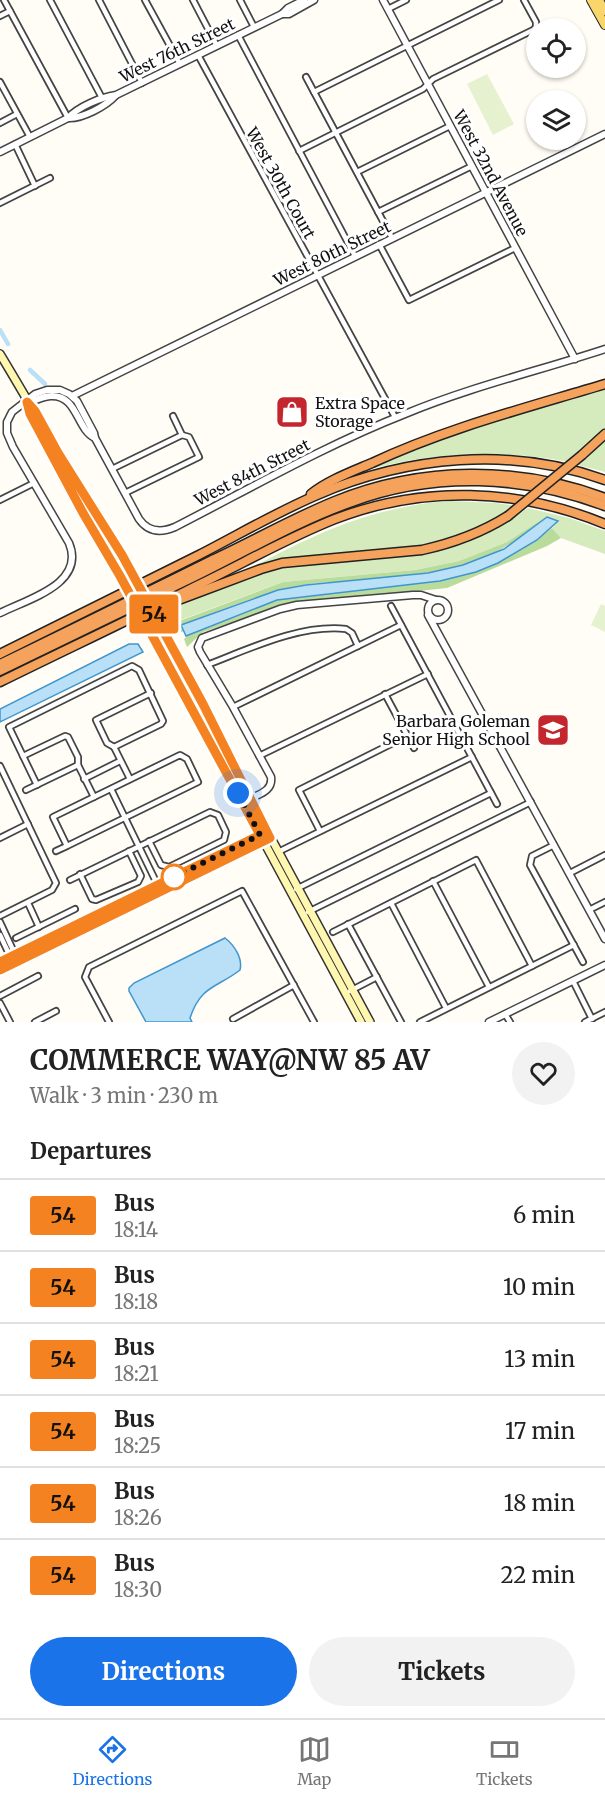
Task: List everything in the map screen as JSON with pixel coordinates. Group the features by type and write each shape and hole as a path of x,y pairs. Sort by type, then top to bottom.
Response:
{"highway":[{"path":"304,500 326,484 420,443 502,414 605,384"},
{"path":"158,605 185,599 238,577 282,563 422,550 445,545 482,531 508,516 605,434"},
{"path":"0,654 304,500 343,484 392,470 459,460 537,463 605,480"},
{"path":"0,664 310,512 374,488 427,477 495,474 542,480 605,498"},
{"path":"0,671 325,513 372,495 432,483 489,481 552,489 605,506"},
{"path":"0,682 327,523 368,508 402,501 461,495 504,497 557,507 605,524"}],"main road":[{"path":"591,0 605,26"},
{"path":"599,0 605,10"},
{"path":"1,358 129,567 203,704 250,799 265,837 278,852 294,890"},
{"path":"27,402 34,422 228,775 265,837 349,992 369,1022"},
{"path":"228,775 243,795 250,799"},
{"path":"349,992 361,1022"}],"street":[{"path":"4,0 68,118"},
{"path":"50,0 102,98"},
{"path":"99,0 142,82"},
{"path":"145,0 180,64"},
{"path":"193,0 217,46"},
{"path":"240,0 254,27"},
{"name":"West 76th Street","path":"0,152 102,98 116,95 282,14 288,8 304,0"},
{"name":"West 76th Street","path":"282,14 289,14 314,0"},
{"name":"West 32nd Avenue","path":"383,0 575,359"},
{"path":"388,9 406,0"},
{"path":"314,92 499,0"},
{"path":"299,151 423,89 427,83 533,30 536,22 524,0"},
{"path":"0,16 10,11"},
{"path":"238,35 355,256"},
{"name":"West 30th Court","path":"198,55 395,417"},
{"path":"306,77 392,238"},
{"path":"0,82 30,137"},
{"name":"West 76th Street","path":"68,118 75,119 109,102 116,95"},
{"path":"0,123 18,114"},
{"path":"357,172 450,126"},
{"name":"West 80th Street","path":"72,396 605,134"},
{"path":"15,144 35,186"},
{"path":"378,212 472,166"},
{"path":"1,201 50,178"},
{"path":"379,244 410,300 515,248"},
{"name":"West 84th Street","path":"125,493 140,521 158,531 169,529 395,417 482,386 605,349"},
{"path":"0,613 56,586 69,572 73,558 70,546 13,447 7,430 11,413 35,394 47,390 60,390 72,396 81,408 95,438 125,493 199,457 189,437 182,435 112,469"},
{"path":"27,402 50,396 64,399 73,407 89,435 95,438"},
{"path":"173,416 182,435"},
{"path":"0,500 34,483"},
{"path":"414,595 423,599 428,613 605,939"},
{"path":"250,799 267,790 272,783 233,707 207,666 198,647 202,638 297,606 414,595 422,595 444,602 448,607 448,613 440,625 440,635"},
{"path":"428,613 430,603 436,600"},
{"path":"391,606 497,804"},
{"path":"428,613 435,621 444,618"},
{"path":"233,707 401,625"},
{"path":"207,666 274,640 305,632 346,629 352,633 358,646"},
{"path":"37,785 9,726 132,666 139,670 163,721 114,747"},
{"path":"259,756 428,674"},
{"path":"129,779 114,747 107,743 96,720 151,693"},
{"path":"385,694 414,748"},
{"path":"23,756 65,736 68,737 78,757 78,765 84,779 94,797"},
{"path":"320,831 299,790 407,736"},
{"path":"56,851 67,846 125,818 198,782 184,756 180,755 53,817 67,846"},
{"path":"278,852 472,757"},
{"path":"84,779 120,761"},
{"path":"26,790 78,765"},
{"path":"0,766 56,883 52,890 0,916"},
{"path":"111,789 159,889"},
{"path":"294,890 491,794"},
{"path":"306,913 531,802"},
{"path":"70,880 80,874 129,851 149,841 210,812 215,813 226,832 224,840 169,867 161,865 149,841"},
{"path":"0,838 28,824"},
{"path":"0,970 14,959 265,837"},
{"path":"554,845 532,856 530,865 583,962"},
{"path":"80,874 92,899 96,900 140,879 141,876 129,851"},
{"path":"570,873 605,855"},
{"path":"333,932 476,860 532,966"},
{"path":"433,881 489,987"},
{"path":"109,1022 85,977 89,967 242,891 314,1022"},
{"path":"589,910 605,902"},
{"path":"28,903 39,927"},
{"path":"391,903 446,1008"},
{"path":"16,938 75,909"},
{"path":"0,922 13,950 14,959"},
{"path":"348,924 401,1022"},
{"path":"0,935 14,959"},
{"path":"420,1022 574,945"},
{"path":"0,962 14,959"},
{"path":"489,1022 605,965"},
{"path":"0,996 38,976"},
{"path":"349,992 377,977"},
{"path":"573,981 592,1019"},
{"path":"232,1019 294,986"},
{"path":"0,1003 10,1022"},
{"path":"35,1022 56,1011"},
{"path":"585,1022 605,1012"},
{"path":"505,1014 510,1022"}],"green space":[{"path":"487,74 514,124 493,135 467,84"},
{"path":"605,387 605,430 569,462 518,455 467,454 417,459 367,470 366,468 477,425"},
{"path":"605,441 605,472 578,465"},
{"path":"451,501 517,506 496,520 459,537 416,548 249,569 346,523 396,509"},
{"path":"528,508 569,518 605,531 605,554 561,538 552,528 558,521 541,520 507,542 459,561 415,570 283,582 167,625 162,614 226,586 259,574 293,566 425,553 453,546 504,524"},
{"path":"544,518 500,550 455,567 407,576 287,588 182,625 184,631 179,633 174,628 174,623 283,582 415,570 459,561 507,542"},
{"path":"552,528 561,538 447,588 285,605 203,632 187,647 184,639 190,633 277,600 440,581 476,572 519,551"},
{"path":"601,604 605,606 605,632 591,625"}],"water":[{"path":"547,517 558,521 537,540 498,563 476,572 440,581 277,600 186,636 181,625 278,590 306,585 428,573 463,565 504,549"},
{"path":"129,644 138,644 143,652 0,722 0,709"},
{"path":"225,938 237,952 241,965 240,970 210,988 199,999 190,1018 192,1022 146,1022 129,988 134,983"}],"waterway":[{"path":"0,330 8,344"},
{"path":"30,370 45,384"}],"bus line":[{"name":"54","path":"0,962 260,835 107,551 83,513 30,414 27,402 35,411 58,453 122,555 203,704 270,838 0,970"}],"place":[{"name":"Extra Space Storage","path":"292,412"},
{"name":"Barbara Goleman Senior High School","path":"553,730"}],"route":[{"path":"174,877 260,835 238,793"}]}
